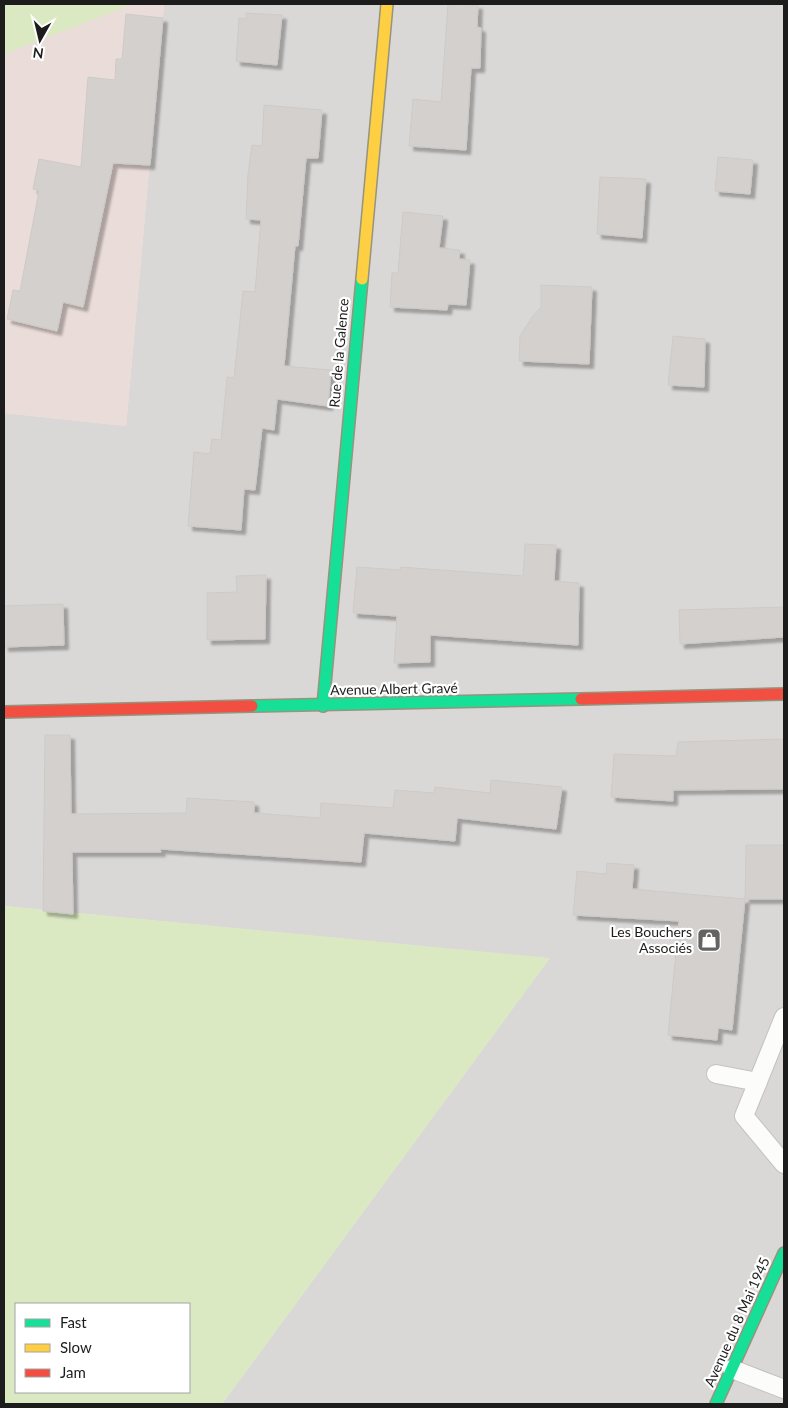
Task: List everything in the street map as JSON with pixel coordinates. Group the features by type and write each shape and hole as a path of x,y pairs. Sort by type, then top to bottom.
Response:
{"street":[{"name":"Rue de la Galence","path":"323,706 387,4"},
{"name":"Avenue Albert Gravé","path":"4,712 784,694"},
{"name":"Avenue du 8 Mai 1945","path":"716,1404 784,1253"}],"lane":[{"path":"784,1017 744,1116 784,1164"},
{"path":"716,1074 758,1082"},
{"path":"732,1369 784,1389"}],"shaded area":[{"path":"4,4 164,4 126,426 4,413"},
{"path":"164,4 784,4 784,1404 222,1404 549,959 4,906 4,413 126,426"},
{"path":"632,976 673,982 668,1035 717,1040 714,1105 752,1166 743,1190 537,1123 568,1001"}],"green space":[{"path":"4,4 133,4 4,54"},
{"path":"4,906 550,958 222,1404 4,1404"}],"building":[{"path":"448,4 478,5 477,27 481,28 480,68 471,68 466,150 409,146 413,99 441,102"},
{"path":"246,13 282,15 277,65 236,61 239,18 246,19"},
{"path":"126,14 163,18 150,165 113,163 83,307 63,302 57,331 7,319 13,290 20,291 39,191 33,189 39,159 81,167 88,77 115,80 116,59 122,59"},
{"path":"264,105 322,110 318,158 306,158 298,246 295,246 284,366 331,370 328,406 277,399 274,430 262,428 255,490 244,489 241,530 188,526 194,452 210,454 212,439 221,440 227,377 234,378 243,291 255,292 261,220 246,219 248,174 252,145 262,146"},
{"path":"718,157 753,160 750,194 715,191"},
{"path":"600,177 646,179 642,238 597,234"},
{"path":"403,212 443,216 439,248 460,250 459,259 470,260 466,305 448,304 447,310 390,307 392,273 398,273"},
{"path":"541,285 592,287 589,364 519,361 520,336 541,307"},
{"path":"673,336 705,339 704,387 668,385"},
{"path":"525,544 556,545 554,581 579,583 578,645 430,635 430,662 394,663 397,616 353,613 357,567 400,570 401,567 523,576"},
{"path":"266,575 265,639 207,640 207,593 237,592 236,576"},
{"path":"63,604 64,645 4,647 4,606"},
{"path":"784,607 784,637 680,644 679,610"},
{"path":"45,735 70,735 71,814 186,813 187,798 254,802 254,813 320,818 321,803 393,808 395,790 434,793 435,787 490,793 491,780 562,787 556,829 457,818 455,841 364,833 361,862 160,849 161,852 72,852 73,914 43,911"},
{"path":"784,739 784,789 673,790 673,801 611,797 614,754 676,756 678,742"},
{"path":"746,845 784,845 784,899 745,899"},
{"name":"Les Bouchers Associés","path":"607,863 634,865 632,889 745,899 732,1030 718,1028 717,1040 668,1035 679,921 573,915 577,871 606,874"}],"traffic: fast":[{"path":"323,706 362,279"},
{"path":"252,706 581,699"},
{"path":"716,1404 784,1253"}],"traffic: slow":[{"path":"362,279 387,4"}],"traffic: jam":[{"path":"581,699 784,694"},
{"path":"4,712 252,706"}],"place":[{"name":"Les Bouchers Associés","path":"709,940"}]}
